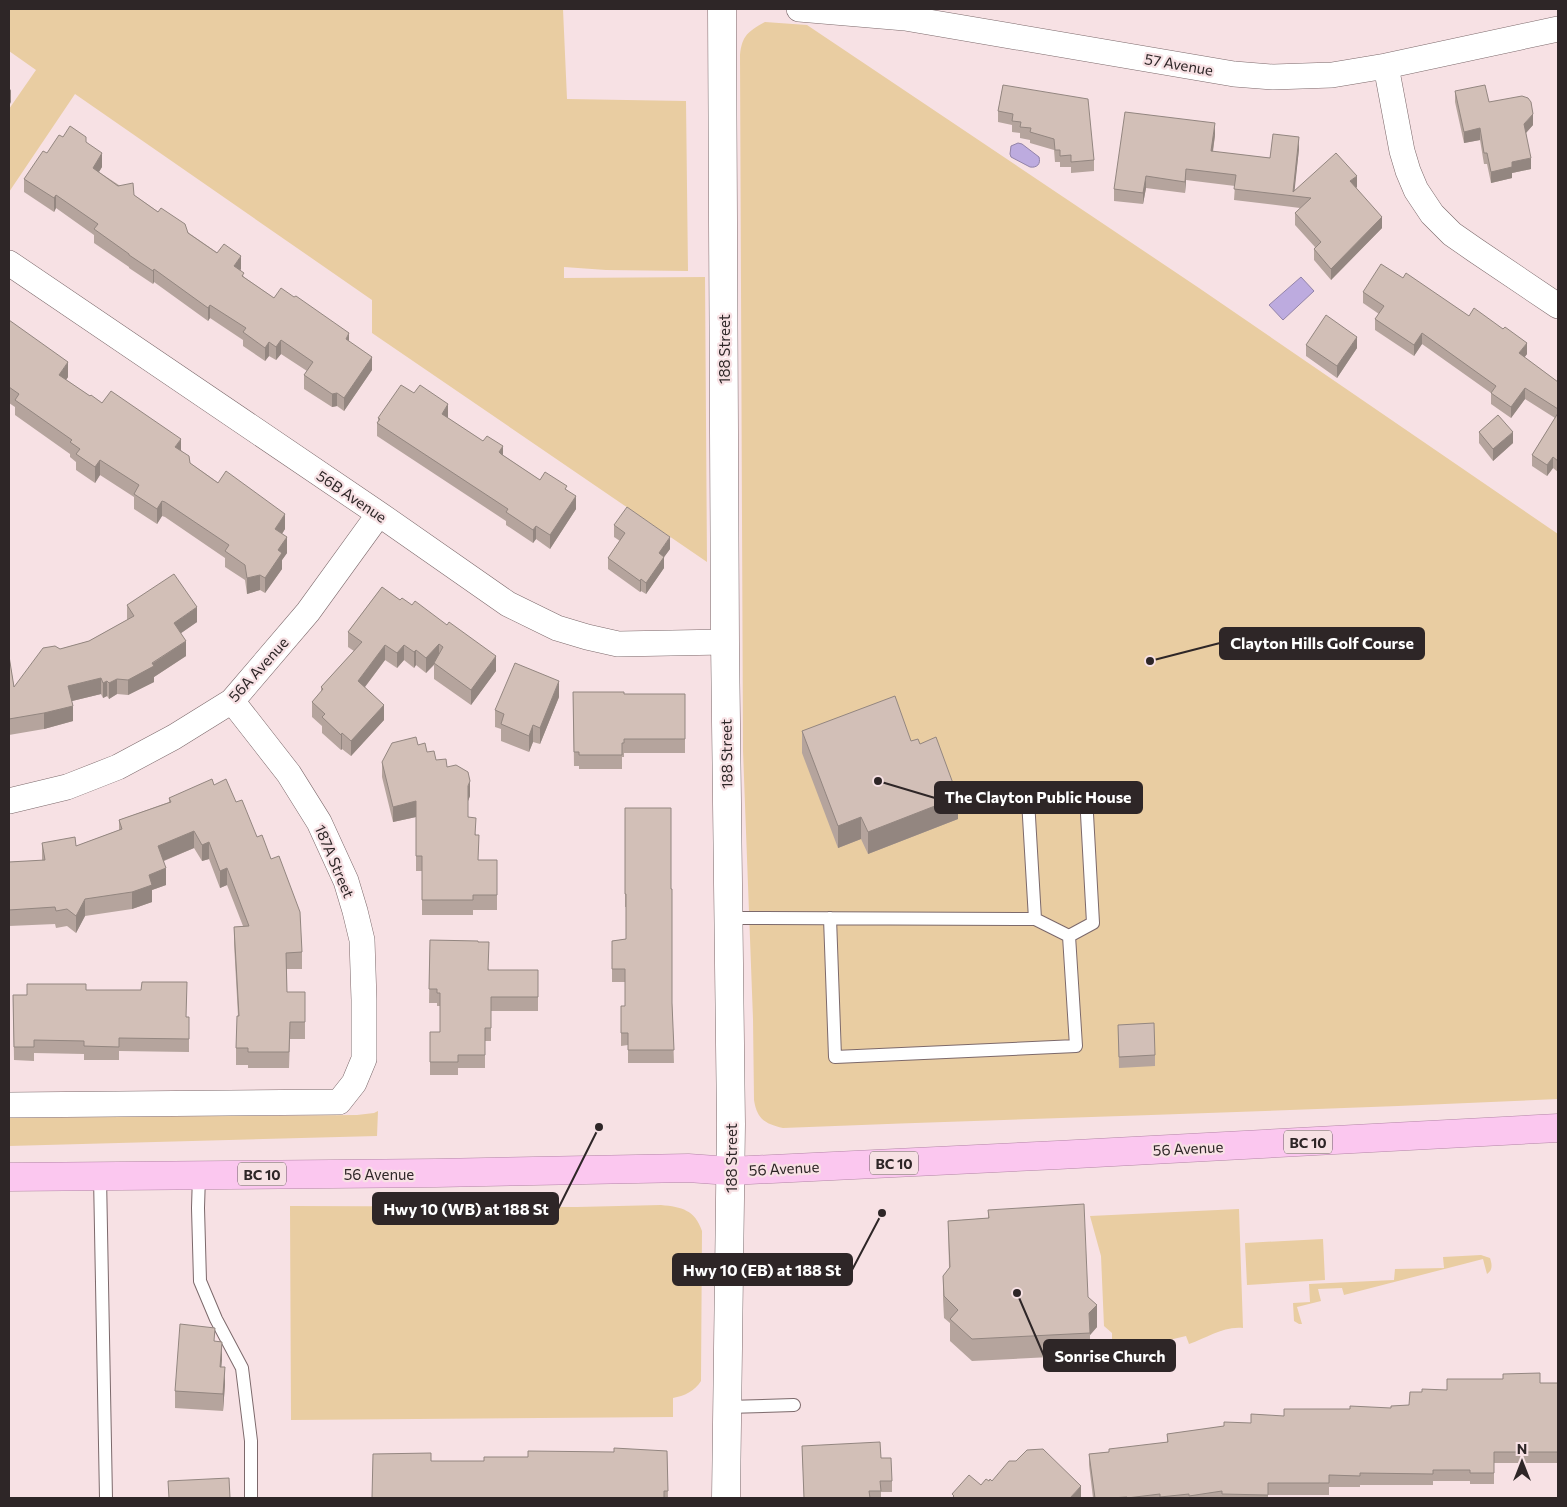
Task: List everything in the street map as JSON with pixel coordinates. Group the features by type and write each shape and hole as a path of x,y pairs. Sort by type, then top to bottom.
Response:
{"highway":[{"name":"56 Avenue","path":"9,1176 436,1174 688,1168 730,1171 1068,1155 1558,1128"}],"street":[{"name":"188 Street","path":"722,9 725,642 731,1124 726,1498"},
{"name":"57 Avenue","path":"799,9 905,18 1234,74 1273,77 1332,75 1386,66 1558,29"},
{"path":"1386,66 1402,151 1408,171 1416,190 1432,214 1452,234 1558,306"},
{"name":"56B Avenue","path":"9,263 379,514 508,604 557,628 618,644 725,642"},
{"name":"56A Avenue","path":"9,802 67,787 118,767 174,737 232,701 308,612 379,514"},
{"name":"187A Street","path":"9,1105 339,1102 354,1083 364,1059 362,940 346,881 319,822 289,774 232,701"}],"lane":[{"path":"1035,919 1028,800 1086,796 1093,923 1069,936"},
{"path":"729,918 1035,919 1069,936"},
{"path":"830,918 835,1057 1076,1046 1069,936"},
{"path":"198,1175 200,1281 216,1319 242,1368 251,1440 251,1498"},
{"path":"100,1176 106,1498"},
{"path":"727,1407 794,1405"}],"shaded area":[{"path":"9,9 563,9 567,99 686,101 688,271 606,270 564,267 564,278 705,277 707,562 372,333 372,300 75,94 9,192 9,109 36,70 9,51"},
{"path":"765,22 807,25 1199,288 1558,534 1558,1099 783,1128 771,1125 763,1120 757,1112 754,1100 753,1019 743,751 740,55 742,43 747,34"},
{"path":"1018,143 1039,157 1038,165 1030,167 1011,157 1011,146"},
{"path":"1301,277 1314,291 1283,320 1269,305"},
{"path":"378,1111 377,1136 9,1146 9,1118 357,1115"},
{"path":"661,1205 687,1211 696,1218 702,1231 701,1381 696,1388 673,1398 673,1417 291,1420 290,1206 577,1207"},
{"path":"1239,1209 1243,1328 1222,1331 1189,1344 1186,1336 1140,1347 1139,1343 1112,1349 1112,1333 1104,1326 1101,1256 1090,1216"},
{"path":"1323,1239 1325,1280 1247,1285 1245,1243"},
{"path":"1481,1255 1490,1258 1492,1267 1487,1274 1483,1259 1344,1295 1342,1288 1318,1289 1321,1301 1297,1307 1302,1324 1294,1321 1293,1303 1310,1302 1309,1284 1394,1280 1395,1269 1444,1268 1443,1257"}],"building":[{"path":"1003,85 1088,99 1094,160 1071,162 1071,155 1060,156 1060,150 1055,150 1054,139 1030,132 1031,128 1020,127 1021,122 1012,121 1013,114 998,111"},
{"path":"1485,85 1489,102 1522,96 1528,98 1531,102 1533,114 1524,124 1531,158 1512,162 1512,167 1491,172 1487,153 1484,153 1480,128 1464,132 1455,91"},
{"path":"1125,112 1215,123 1211,151 1270,158 1273,134 1299,137 1293,192 1336,153 1357,176 1350,181 1382,217 1331,269 1314,249 1321,242 1295,213 1311,198 1234,189 1236,175 1186,169 1185,182 1146,176 1143,193 1114,189"},
{"path":"70,126 86,137 86,142 102,153 93,168 118,186 133,183 134,195 158,212 161,208 185,224 188,233 217,253 224,244 241,256 234,266 244,273 242,276 274,298 281,288 294,297 296,296 349,333 346,339 372,357 344,398 337,393 332,394 304,375 313,362 281,340 276,347 269,342 265,348 243,332 246,328 210,305 208,308 154,269 153,271 129,255 94,229 98,224 56,195 54,198 24,179 43,151 47,153 59,135 63,137"},
{"path":"1381,264 1403,278 1406,273 1469,316 1474,308 1503,329 1505,327 1527,343 1519,353 1558,382 1558,409 1525,388 1511,407 1491,393 1496,386 1422,333 1414,345 1375,319 1384,306 1363,292"},
{"path":"1326,315 1357,337 1337,366 1306,345"},
{"path":"9,320 68,362 59,375 102,403 111,391 181,439 175,447 189,456 190,463 218,483 226,471 285,514 275,529 287,537 278,550 282,553 265,578 260,575 247,578 245,565 225,551 229,545 165,502 162,501 157,509 134,494 139,485 100,460 95,467 76,454 80,449 70,442 72,440 15,400 19,394 9,387"},
{"path":"401,385 414,393 420,385 448,404 442,414 483,441 487,436 503,446 499,452 501,454 540,480 545,472 567,486 565,489 576,496 550,535 536,526 533,530 506,512 508,509 377,423 380,419 378,418"},
{"path":"1558,413 1558,461 1553,457 1547,465 1532,455"},
{"path":"1498,415 1513,432 1493,449 1479,432"},
{"path":"627,507 670,537 659,553 664,557 646,583 641,579 640,581 608,558 625,533 614,525"},
{"path":"174,574 197,607 174,623 186,641 152,663 154,666 128,680 117,679 109,683 107,681 103,683 101,678 68,686 73,706 9,719 9,656 14,687 43,648 55,646 60,649 89,641 134,616 127,605"},
{"path":"382,587 400,600 402,598 412,605 415,601 447,625 449,622 496,656 471,690 434,663 443,647 439,644 426,658 416,650 414,652 404,645 397,653 385,645 358,681 384,705 351,741 342,733 341,735 322,717 325,714 312,702 323,689 321,687 362,642 348,632"},
{"path":"515,663 559,681 540,728 533,725 529,736 501,724 504,714 495,710"},
{"path":"573,692 685,694 685,739 624,739 622,755 579,755 579,752 574,752"},
{"path":"895,696 911,741 918,739 920,744 936,737 958,797 868,832 861,817 838,826 802,731"},
{"path":"416,737 418,745 425,743 427,752 434,751 436,760 446,759 447,767 456,765 468,772 470,781 468,786 468,817 476,818 475,835 479,835 478,860 497,860 497,895 473,895 473,900 422,900 422,856 416,856 416,801 393,807 382,762 392,743"},
{"path":"212,779 214,785 226,779 236,802 242,800 257,837 262,835 271,859 279,856 300,912 302,952 286,953 287,992 305,992 305,1022 290,1022 289,1052 248,1052 248,1048 236,1048 237,1016 239,1016 234,927 249,926 227,868 220,871 209,842 202,845 194,831 158,846 166,868 149,875 152,885 132,892 85,899 76,916 67,909 56,911 55,907 9,910 9,862 45,860 42,843 75,837 76,846 122,829 119,820 171,802 169,798"},
{"path":"625,808 671,808 674,1050 628,1050 628,1033 621,1033 621,1006 625,1006 625,969 612,969 612,941 626,939"},
{"path":"430,940 489,942 488,970 538,970 538,997 491,997 491,1028 485,1028 485,1055 458,1055 458,1062 430,1062 430,1032 440,1032 440,993 437,993 437,989 429,989"},
{"path":"142,982 187,982 186,1017 189,1017 189,1039 119,1038 119,1047 84,1046 84,1041 34,1040 34,1047 14,1047 13,995 27,995 27,984 86,984 86,990 141,990"},
{"path":"1154,1023 1155,1055 1119,1057 1118,1025"},
{"path":"1084,1204 1088,1297 1097,1305 1089,1313 1090,1333 972,1339 950,1319 958,1310 944,1296 943,1276 950,1267 948,1221 989,1218 988,1210"},
{"path":"180,1324 215,1328 214,1341 222,1342 220,1367 225,1367 223,1394 175,1391"},
{"path":"1540,1373 1540,1383 1558,1383 1558,1452 1494,1452 1494,1473 1470,1473 1470,1470 1433,1470 1433,1474 1360,1473 1360,1476 1329,1475 1329,1483 1268,1483 1268,1495 1222,1494 1222,1491 1189,1496 1189,1494 1160,1497 1160,1494 1127,1498 1095,1498 1089,1454 1109,1452 1109,1449 1168,1442 1167,1434 1224,1426 1224,1422 1251,1423 1251,1414 1284,1416 1284,1409 1350,1409 1350,1406 1391,1408 1391,1406 1409,1405 1410,1392 1422,1392 1422,1389 1447,1390 1447,1379 1503,1379 1503,1374"},
{"path":"880,1442 881,1458 891,1458 892,1481 880,1481 881,1491 869,1491 870,1498 804,1498 802,1446"},
{"path":"614,1448 667,1451 668,1491 664,1491 664,1498 372,1498 373,1454 431,1453 431,1461 484,1461 484,1457 528,1457 528,1451 614,1452"},
{"path":"1043,1449 1081,1486 1070,1498 952,1498 954,1496 952,1494 969,1475 981,1485 986,1479 992,1481 1009,1461 1016,1461 1027,1450"},
{"path":"229,1478 230,1498 169,1498 168,1481"}],"place":[{"name":"Clayton Hills Golf Course","path":"1150,661"},
{"name":"The Clayton Public House","path":"878,781"},
{"name":"Hwy 10 (WB) at 188 St","path":"599,1127"},
{"name":"Hwy 10 (EB) at 188 St","path":"882,1213"},
{"name":"Sonrise Church","path":"1017,1293"}]}
